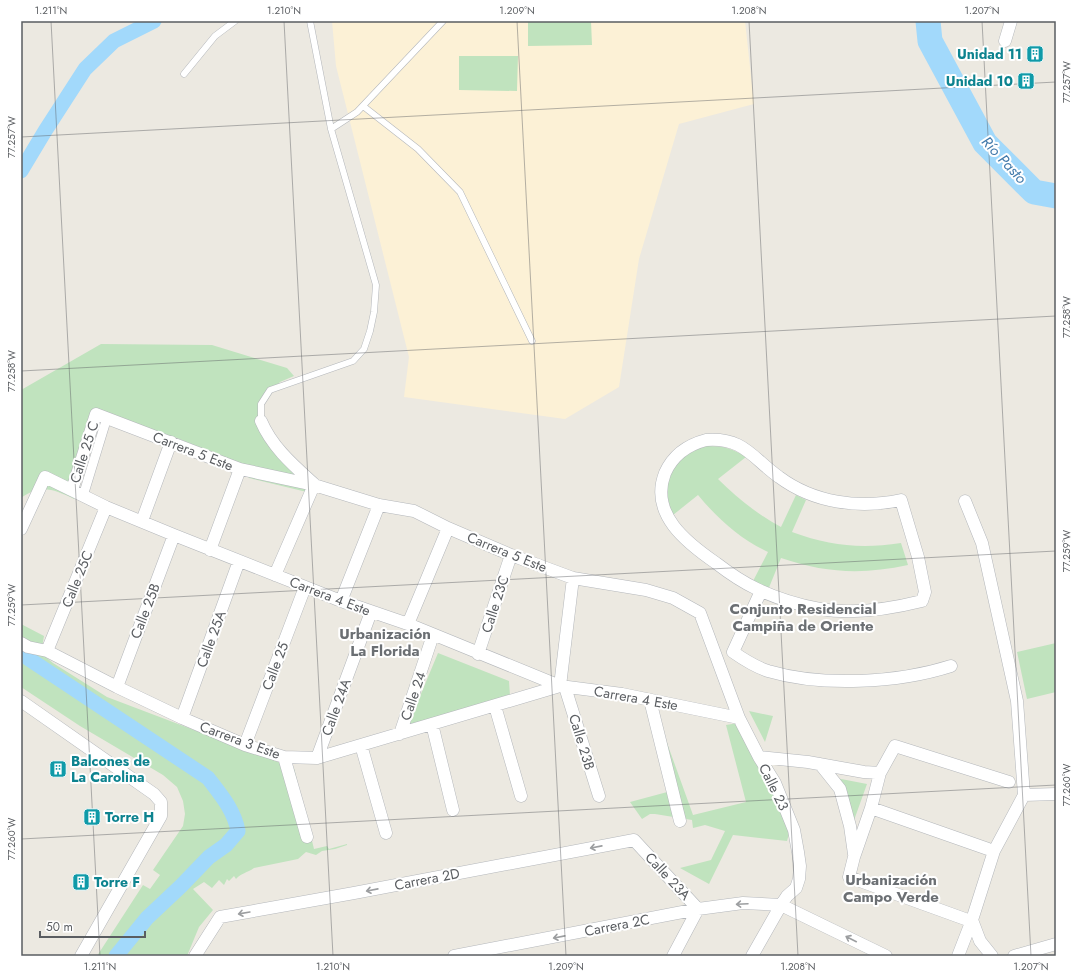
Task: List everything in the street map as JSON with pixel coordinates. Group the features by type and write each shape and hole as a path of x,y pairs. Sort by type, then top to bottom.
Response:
{"street":[{"path":"1005,41 1011,21"},
{"name":"Carrera 5 Este","path":"96,414 240,469 314,485 378,505 414,511 448,528 511,555 573,578 646,590 673,598 700,613"},
{"name":"Calle 25 C","path":"77,493 96,414"},
{"name":"Carrera 5 Este","path":"261,421 266,434 280,453 314,485"},
{"path":"77,493 105,424"},
{"path":"714,440 737,444 790,484 811,494 830,500 846,503 869,504 901,500 918,557 926,592 922,600 884,609 839,611 805,606 761,591 733,576 697,549 682,537 670,522 663,502 663,481 667,468 672,460 686,448 698,442 714,440"},
{"path":"142,521 171,442"},
{"path":"210,550 240,469"},
{"name":"Carrera 4 Este","path":"21,529 45,477 106,507 210,550 371,612 408,624 478,654 563,687 622,694 739,718"},
{"path":"275,575 314,485"},
{"path":"958,956 968,920 994,851 1024,795 1018,701 982,543 965,501"},
{"path":"342,601 378,505"},
{"name":"Calle 25C","path":"47,651 106,507"},
{"path":"408,624 448,528"},
{"name":"Calle 25B","path":"117,687 174,535"},
{"name":"Calle 23C","path":"478,654 511,555"},
{"name":"Calle 25A","path":"182,718 239,561"},
{"name":"Calle 23B","path":"573,578 563,687 599,796"},
{"name":"Calle 25","path":"245,745 305,586"},
{"path":"733,652 761,591"},
{"name":"Calle 24A","path":"317,758 371,612"},
{"name":"Calle 23","path":"700,613 739,718 759,757 775,783 794,830 798,852 799,873 796,888 787,896 781,905 752,956"},
{"name":"Calle 24","path":"400,734 433,635"},
{"name":"Carrera 3 Este","path":"21,643 28,647 47,651 182,718 245,745 284,757 317,758 563,687"},
{"path":"717,657 733,652 769,671 790,676 826,680 898,678 951,666"},
{"path":"650,700 680,821"},
{"path":"21,701 154,794 161,802 161,816 81,956"},
{"path":"495,706 521,796"},
{"name":"Calle 24","path":"432,724 453,810"},
{"path":"361,745 386,833"},
{"path":"992,956 980,941 968,920 849,877 871,808 880,773 895,746 1009,782"},
{"path":"284,757 307,837"},
{"path":"759,757 880,773"},
{"path":"820,764 840,789 850,826 854,858"},
{"path":"1024,795 1056,794"},
{"path":"871,808 988,849"},
{"name":"Calle 23A","path":"634,840 698,909 674,956"},
{"name":"Carrera 2D","path":"195,956 220,917 634,840"},
{"name":"Carrera 2C","path":"458,956 698,909 743,903 781,905"},
{"path":"781,905 886,956"},
{"path":"1014,956 1056,944"}],"lane":[{"path":"184,74 215,36 234,21"},
{"path":"261,421 261,404 270,390 353,361 364,349 374,312 376,285 331,130 310,21"},
{"path":"331,130 357,112 443,21"},
{"path":"363,106 418,149 460,192 532,341"}],"shaded area":[{"path":"332,21 745,21 754,104 679,124 639,259 619,387 565,419 404,397 409,357 336,66"}],"green space":[{"path":"528,21 591,21 592,45 528,46"},
{"path":"459,56 518,56 517,91 459,90"},
{"path":"101,344 212,345 287,368 294,376 280,382 263,404 259,427 315,494 249,478 239,464 177,438 117,419 100,421 87,442 74,499 60,493 47,490 35,491 21,498 21,390"},
{"path":"708,446 728,448 746,457 718,479 732,493 772,522 781,527 796,495 806,500 792,532 806,537 846,545 872,546 901,543 908,565 875,570 844,571 813,567 781,558 768,590 752,583 768,552 748,541 730,528 698,495 673,515 669,503 669,481 672,471 678,462 686,455"},
{"path":"21,624 44,636 41,653 53,663 107,697 294,768 314,849 327,846 329,849 347,845 322,851 316,855 306,852 298,859 254,868 240,875 236,879 234,876 229,881 227,879 224,885 219,880 212,888 204,882 193,889 213,910 199,927 187,956 97,956 143,885 150,889 160,875 153,870 183,826 185,814 183,801 177,787 163,775 80,726 21,687"},
{"path":"1056,643 1056,692 1027,699 1017,652"},
{"path":"438,653 509,681 510,696 408,725"},
{"path":"749,711 773,716 765,742"},
{"path":"657,715 693,815 746,802 726,725 738,723 785,807 789,834 787,841 733,835 709,884 680,868 711,860 725,831 705,825 693,828 692,820 655,814 650,814 642,819 630,802 671,791"},
{"path":"836,778 867,784 853,823"}],"waterway":[{"path":"21,171 85,69 114,41 154,21"},
{"name":"Río Pasto","path":"928,21 930,41 985,143 1034,192 1056,196"},
{"path":"21,652 29,659 208,778 218,790 236,823 238,831 226,845 209,857 147,918 116,956"}],"place":[{"name":"Unidad 11","path":"1035,54"},
{"name":"Unidad 10","path":"1026,81"},
{"name":"Balcones de La Carolina","path":"58,769"},
{"name":"Torre H","path":"92,817"},
{"name":"Torre F","path":"81,882"}],"district":[{"name":"Conjunto Residencial Campiña de Oriente","path":"803,618"},
{"name":"Urbanización La Florida","path":"385,642"},
{"name":"Urbanización Campo Verde","path":"891,888"}]}
